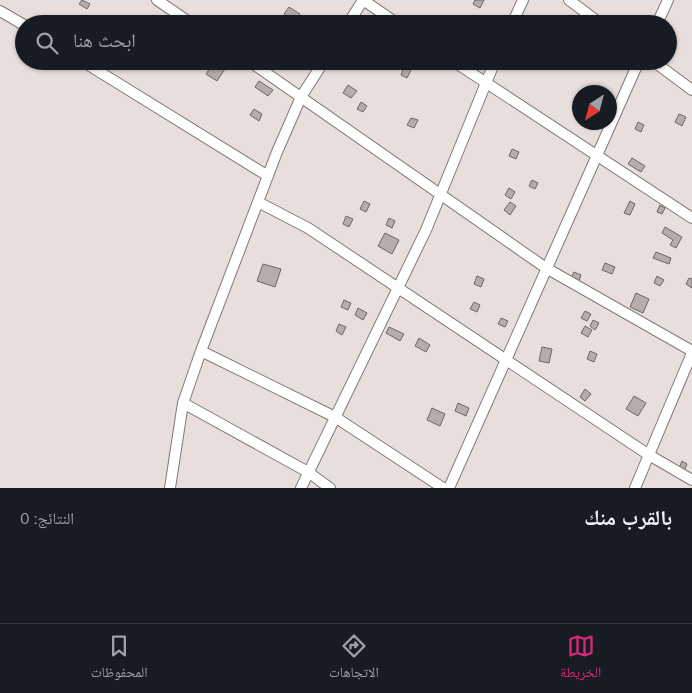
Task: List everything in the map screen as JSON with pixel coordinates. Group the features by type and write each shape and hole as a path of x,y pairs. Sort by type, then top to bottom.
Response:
{"street":[{"path":"157,0 179,15"},
{"path":"354,15 363,0 385,15"},
{"path":"516,15 523,0"},
{"path":"569,0 590,15"},
{"path":"661,15 668,0"},
{"path":"0,11 15,20"},
{"path":"97,70 268,176"},
{"path":"262,70 546,268 692,352 635,488"},
{"path":"170,488 183,403 201,351 268,176 301,96 318,70"},
{"path":"466,70 596,157 692,218"},
{"path":"301,488 398,288 440,195 491,70"},
{"path":"449,488 505,358 635,70"},
{"path":"665,70 692,90"},
{"path":"258,202 308,228 650,455 692,480"},
{"path":"201,351 335,416 443,488"},
{"path":"183,403 308,472 330,488"}],"building":[{"path":"82,0 90,4 87,9 79,4"},
{"path":"475,0 484,0 480,8 473,4"},
{"path":"289,7 300,14 286,15 284,14"},
{"path":"209,70 224,70 217,81 206,74"},
{"path":"403,70 411,70 407,78 401,75"},
{"path":"259,81 273,90 268,96 255,87"},
{"path":"348,85 357,91 351,98 343,93"},
{"path":"361,102 367,106 363,112 357,109"},
{"path":"254,109 262,114 259,121 250,115"},
{"path":"679,114 686,117 682,126 675,122"},
{"path":"411,118 418,120 414,128 407,125"},
{"path":"638,122 644,125 641,132 635,129"},
{"path":"512,149 519,152 516,159 509,156"},
{"path":"632,158 645,166 641,172 628,164"},
{"path":"532,180 538,183 535,189 529,186"},
{"path":"509,188 515,192 511,199 505,195"},
{"path":"364,201 370,204 366,212 360,209"},
{"path":"630,201 635,204 630,215 624,213"},
{"path":"510,202 516,206 510,215 504,210"},
{"path":"660,205 665,208 662,214 657,212"},
{"path":"346,216 353,219 349,227 343,224"},
{"path":"389,218 395,221 392,228 386,225"},
{"path":"665,227 682,237 676,248 670,245 673,240 662,233"},
{"path":"385,233 399,240 392,254 378,246"},
{"path":"656,252 671,258 669,264 653,258"},
{"path":"605,263 615,267 612,274 602,270"},
{"path":"263,264 281,269 275,287 257,281"},
{"path":"574,272 581,275 579,281 571,278"},
{"path":"477,276 484,279 481,287 474,284"},
{"path":"657,276 664,280 660,286 654,283"},
{"path":"689,278 692,279 692,288 686,284"},
{"path":"636,293 649,299 643,313 630,307"},
{"path":"344,300 351,303 348,310 341,307"},
{"path":"474,302 480,305 477,312 470,309"},
{"path":"358,308 367,313 363,320 355,315"},
{"path":"585,311 591,314 587,321 581,318"},
{"path":"501,318 508,321 505,327 498,324"},
{"path":"593,320 599,323 595,330 590,326"},
{"path":"339,324 346,327 342,335 336,331"},
{"path":"585,326 592,330 588,337 581,333"},
{"path":"389,327 404,334 400,341 386,333"},
{"path":"419,338 430,345 426,352 415,346"},
{"path":"542,347 552,349 549,363 539,361"},
{"path":"590,351 597,354 594,362 587,359"},
{"path":"585,389 591,394 585,401 580,397"},
{"path":"634,396 646,403 638,416 626,409"},
{"path":"458,403 469,408 466,416 455,411"},
{"path":"432,408 445,414 440,426 427,420"},
{"path":"682,461 687,464 684,471 679,468"}]}
